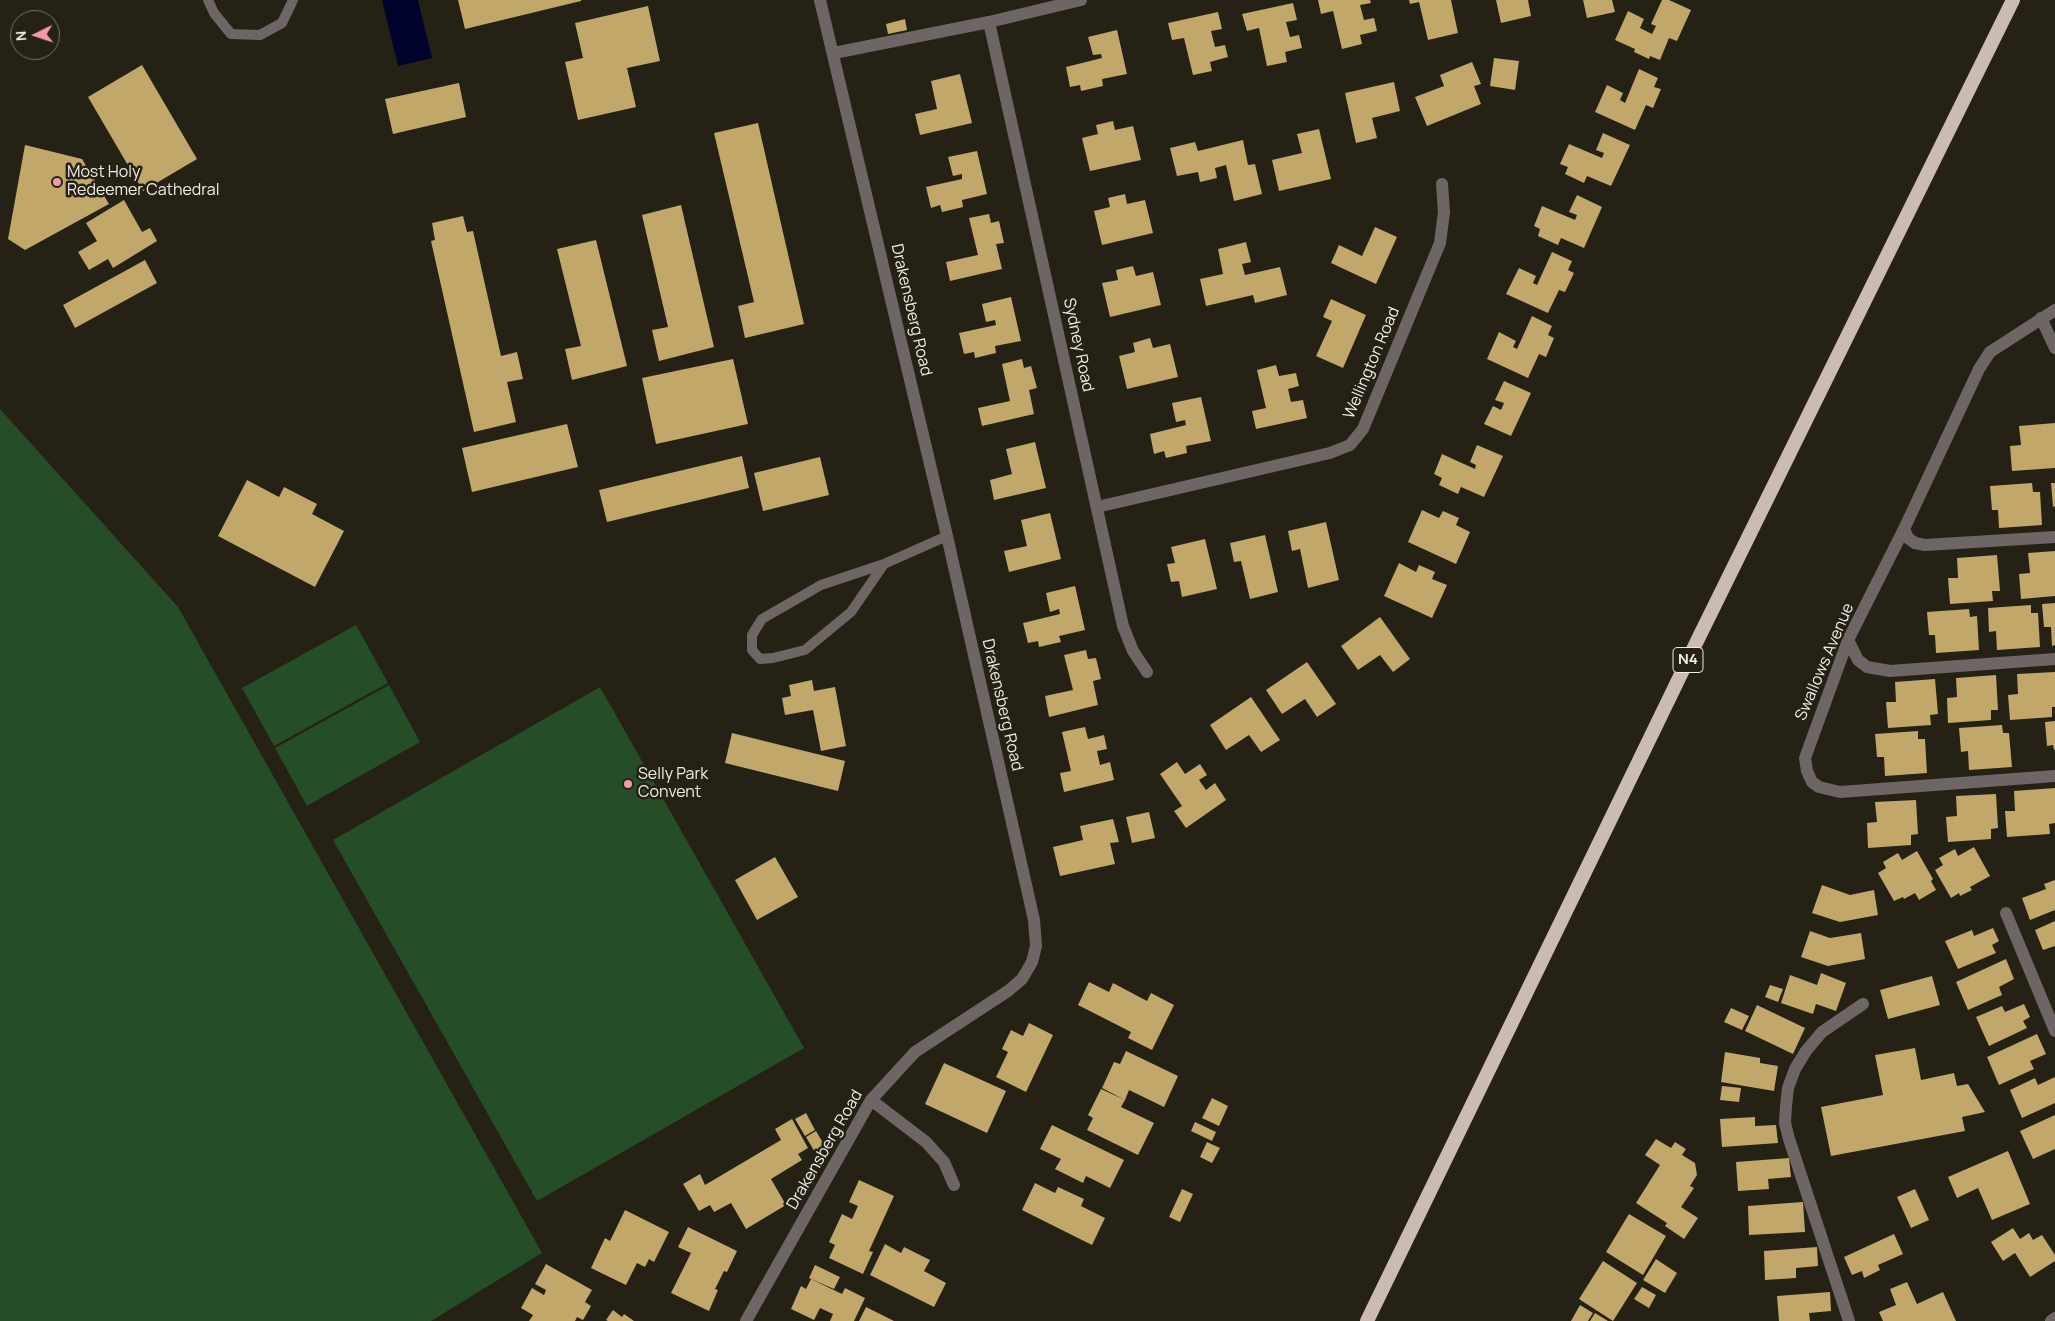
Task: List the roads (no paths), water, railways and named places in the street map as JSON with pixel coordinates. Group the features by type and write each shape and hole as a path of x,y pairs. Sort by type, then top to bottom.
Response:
{"highway":[{"name":"N4","path":"1367,1321 1700,634 2013,0"}],"street":[{"name":"Drakensberg Road","path":"746,1321 871,1100 915,1052 1008,991 1022,979 1032,962 1036,946 1034,920 947,536 820,0"},
{"path":"834,53 990,22 1081,0"},
{"name":"Sydney Road","path":"990,22 1123,626 1133,651 1146,672"},
{"name":"Wellington Road","path":"1097,507 1330,453 1350,445 1363,429 1440,243 1444,212 1442,184"},
{"name":"Swallows Avenue","path":"2055,310 1990,352 1964,398 1904,529 1848,640 1805,758 1812,782 1819,788 1840,792 2055,776"},
{"path":"2041,318 2055,348"},
{"path":"1904,529 1908,538 1916,543 1925,545 2055,537"},
{"path":"1848,640 1858,660 1867,667 1890,671 2055,659"},
{"path":"2006,913 2055,1031"},
{"path":"1849,1321 1790,1139 1786,1122 1786,1106 1788,1088 1795,1069 1806,1051 1822,1032 1863,1004"},
{"path":"871,1100 926,1142 944,1162 954,1185"},
{"path":"2050,1321 2055,1318"}],"lane":[{"path":"208,0 214,13 231,34 260,35 282,23 294,0"},
{"path":"884,564 851,612 805,650 773,658 760,659 752,650 752,635 762,619 821,585 884,564 947,536"}],"water":[{"path":"382,0 418,0 432,58 398,66"}],"place":[{"name":"Most Holy Redeemer Cathedral","path":"57,182"},
{"name":"Selly Park Convent","path":"628,784"}]}
